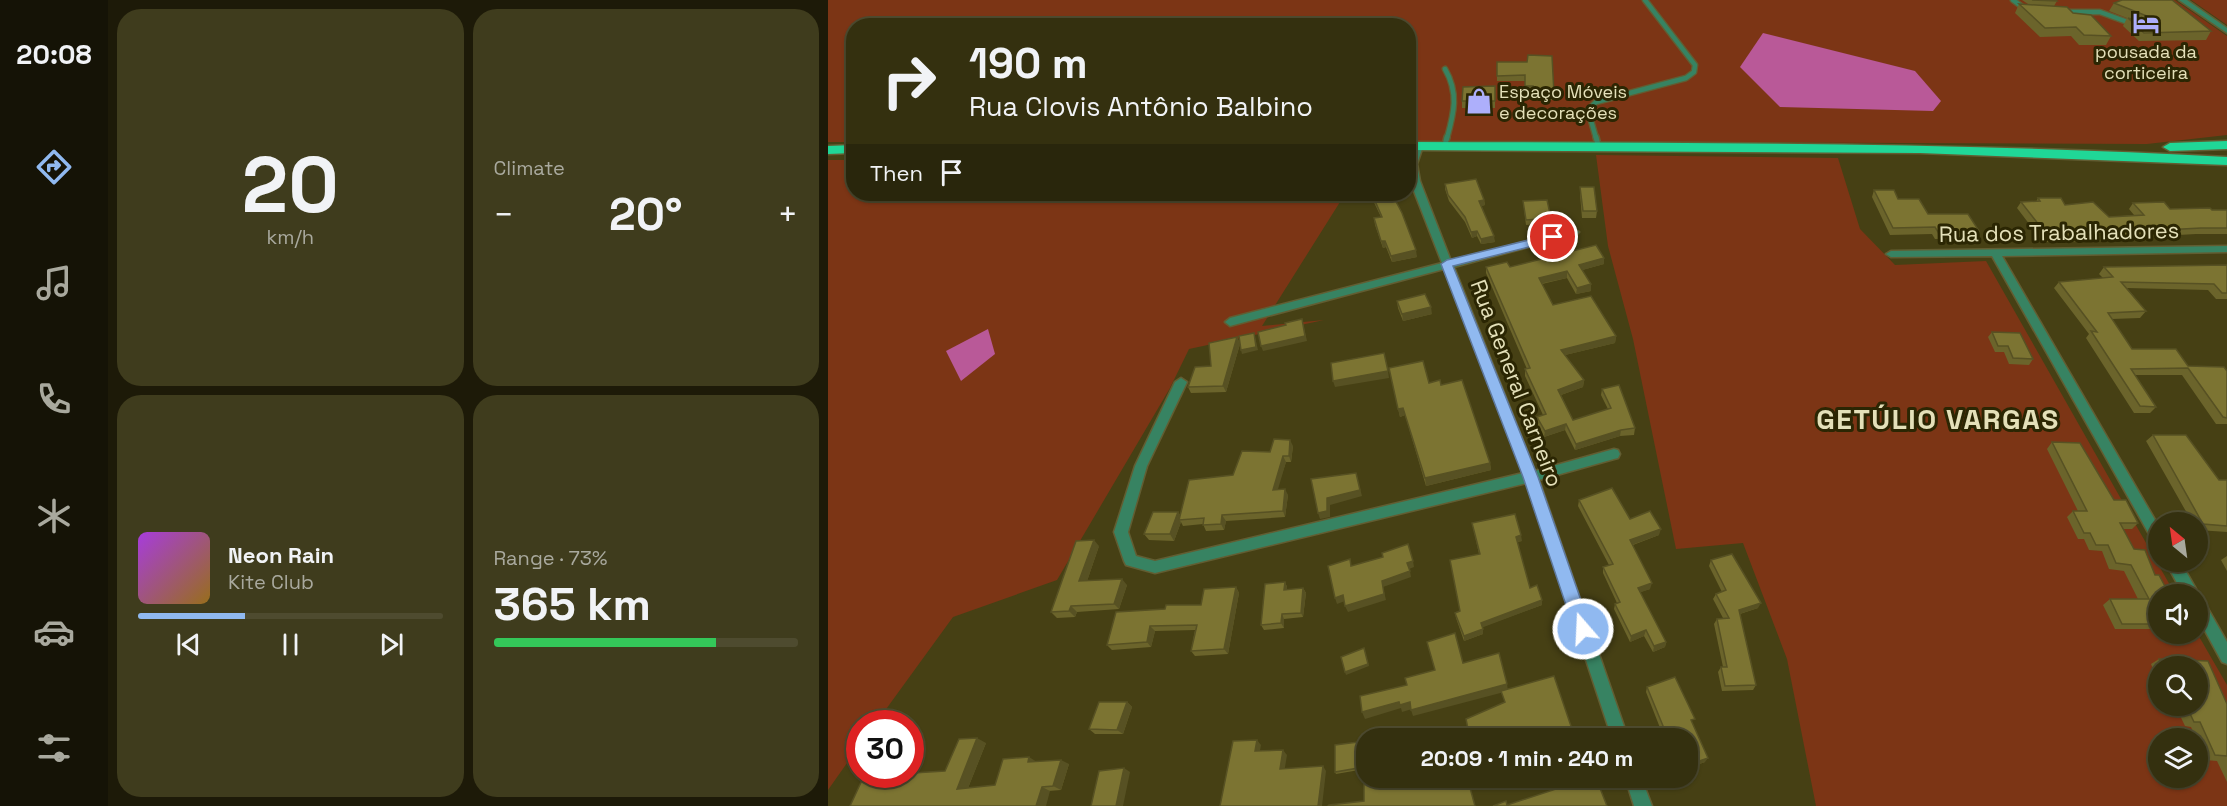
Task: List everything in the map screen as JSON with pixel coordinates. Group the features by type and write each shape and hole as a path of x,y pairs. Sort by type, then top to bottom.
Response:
{"highway":[{"path":"2078,152 2227,144"},
{"path":"1416,146 1598,145 2078,152 2227,161"},
{"path":"828,150 846,149"}],"street":[{"path":"2182,0 2227,31"},
{"name":"Rua General Carneiro","path":"1416,183 1531,477 1617,728"},
{"path":"1230,322 1574,232"},
{"name":"Rua dos Trabalhadores","path":"1891,254 2227,249"},
{"path":"1996,254 2148,520"},
{"path":"1181,382 1141,466 1122,532 1131,561 1155,567 1531,477 1614,454"},
{"path":"2208,618 2220,633 2227,657"},
{"path":"1637,788 1643,806"}],"lane":[{"path":"1598,145 1588,110 1596,102 1686,78 1694,72 1695,65 1645,0"},
{"path":"2013,0 2028,10"},
{"path":"2058,12 2100,12 2144,28"},
{"path":"1445,69 1455,84 1456,101 1445,145"}],"shaded area":[{"path":"828,0 2175,0 2227,36 2227,135 2147,144 1416,141 1416,18 846,18 846,142 828,142"},
{"path":"2191,0 2227,0 2227,25"},
{"path":"1763,33 1915,71 1941,101 1933,111 1780,107 1740,67"},
{"path":"1596,155 1838,158 1860,229 1895,265 1986,261 2148,546 2148,572 2163,572 2169,584 2148,584 2148,644 2203,644 2227,685 2227,806 1816,806 1787,659 1743,543 1676,549 1633,339 1608,246"},
{"path":"828,160 846,160 846,201 1341,201 1262,326 1324,320 1189,349 1170,388 1057,580 953,617 885,710 846,710 846,764 828,790"},
{"path":"988,329 995,354 961,381 946,351"}],"building":[{"path":"2122,0 2172,0 2211,31 2144,33 2128,18 2149,25 2153,23 2152,18 2114,3"},
{"path":"2019,4 2067,7 2073,13 2091,15 2111,36 2084,35 2076,27 2045,28"},
{"path":"1528,55 1552,56 1554,94 1533,94 1533,86 1525,86 1525,75 1497,76 1497,62 1527,62"},
{"path":"1495,86 1495,101 1462,101 1463,87"},
{"path":"1476,179 1484,200 1479,201 1494,236 1481,239 1477,231 1471,232 1465,217 1448,195 1445,184"},
{"path":"1580,187 1594,187 1597,211 1583,211"},
{"path":"1874,190 1894,190 1898,199 1919,199 1928,214 1968,214 1979,231 1938,232 1935,227 1893,228"},
{"path":"2038,198 2061,198 2065,205 2093,202 2109,217 2144,215 2133,203 2164,202 2170,209 2227,210 2227,228 2109,233 2111,235 2047,235 2021,202 2040,201"},
{"path":"1547,200 1551,218 1526,220 1523,201"},
{"path":"1375,201 1396,201 1416,250 1391,256 1385,241 1381,241 1374,218 1382,217"},
{"path":"1596,245 1604,258 1579,265 1591,284 1577,288 1567,271 1539,278 1553,305 1591,296 1616,336 1561,350 1584,380 1558,390 1573,420 1611,408 1602,389 1619,385 1635,428 1576,444 1566,424 1545,431 1537,417 1546,414 1525,369 1530,368 1486,267 1507,262 1510,267"},
{"path":"2227,265 2227,293 2222,293 2214,284 2121,282 2146,311 2108,313 2132,349 2176,349 2188,366 2224,367 2227,371 2227,418 2223,417 2188,368 2131,369 2156,407 2140,406 2091,331 2097,332 2059,282 2113,277 2104,267"},
{"path":"1425,294 1431,307 1402,314 1397,301"},
{"path":"1302,319 1305,336 1261,346 1258,332"},
{"path":"1992,332 2020,333 2033,359 2013,358 2008,346 1998,346"},
{"path":"1254,333 1256,347 1241,350 1239,336"},
{"path":"1237,337 1223,386 1188,387 1195,367 1211,366 1209,343"},
{"path":"1384,353 1388,371 1333,381 1331,363"},
{"path":"1423,361 1429,383 1440,380 1441,385 1462,380 1490,463 1425,478 1403,408 1398,409 1389,368"},
{"path":"2153,435 2186,435 2219,480 2227,480 2227,526 2208,524 2208,512 2196,512"},
{"path":"1274,439 1290,440 1289,456 1283,456 1273,490 1285,489 1283,511 1222,515 1221,524 1203,525 1204,518 1179,520 1189,480 1233,475 1242,451 1270,452"},
{"path":"2052,442 2080,443 2114,500 2126,500 2138,523 2120,523 2134,549 2145,550 2148,558 2148,572 2159,575 2164,584 2148,584 2148,597 2131,565 2116,563 2108,545 2096,545 2090,533 2084,533 2073,511 2087,511"},
{"path":"1356,473 1360,490 1327,498 1327,511 1318,513 1311,479"},
{"path":"1612,488 1630,519 1650,511 1661,529 1630,540 1652,583 1638,588 1666,642 1654,646 1646,630 1631,636 1615,604 1620,602 1603,567 1613,564 1579,500"},
{"path":"1153,512 1178,512 1170,534 1144,534"},
{"path":"1515,514 1521,535 1516,537 1530,588 1537,585 1542,600 1481,623 1483,629 1464,636 1455,613 1460,611 1450,560 1480,554 1472,523"},
{"path":"1094,540 1079,581 1122,579 1114,604 1071,606 1069,611 1051,612 1076,541"},
{"path":"1408,544 1413,561 1407,563 1410,571 1382,581 1384,594 1345,606 1343,595 1335,598 1328,566 1350,559 1351,566 1383,557 1382,553"},
{"path":"1732,554 1761,603 1739,610 1756,685 1725,686 1721,667 1727,667 1717,619 1729,618 1716,594 1726,590 1711,560"},
{"path":"1285,582 1284,590 1303,588 1301,613 1282,614 1281,623 1261,625 1265,584"},
{"path":"1236,587 1224,649 1191,651 1197,625 1150,626 1147,642 1107,645 1116,612 1165,609 1166,605 1201,605 1204,589"},
{"path":"2110,599 2148,599 2148,624 2122,624"},
{"path":"1455,633 1463,663 1499,653 1507,684 1411,710 1410,702 1400,705 1399,702 1362,712 1360,696 1407,685 1405,678 1435,670 1427,642"},
{"path":"1364,648 1368,664 1345,672 1341,657"},
{"path":"2208,661 2227,704 2227,756 2215,755 2208,740 2208,728 2203,728 2200,722 2194,722 2191,716 2208,716"},
{"path":"1554,676 1572,728 1468,728 1466,719 1505,702 1501,691"},
{"path":"1675,677 1695,719 1691,720 1695,728 1664,728 1647,687"},
{"path":"1099,702 1127,702 1117,730 1089,729"},
{"path":"1698,736 1708,758 1698,762"},
{"path":"977,738 957,789 995,785 1003,759 1029,757 1028,762 1061,760 1053,786 1042,787 1036,806 850,806 858,788 924,788 924,772 945,771 959,739"},
{"path":"1257,740 1255,751 1283,750 1280,769 1323,766 1318,806 1220,806 1233,741"},
{"path":"1356,742 1356,768 1335,772 1335,745"},
{"path":"1124,768 1116,806 1091,806 1099,771"},
{"path":"1364,788 1470,788 1475,806 1328,806 1364,801"},
{"path":"1559,788 1600,788 1607,806 1493,806 1506,801 1507,805"}],"place":[{"name":"pousada da corticeira","path":"2146,23"},
{"name":"Espaço Móveis e decorações","path":"1479,101"}],"district":[{"name":"GETÚLIO VARGAS","path":"1938,419"}],"route":[{"path":"1553,237 1447,264 1531,477 1583,629"}]}
